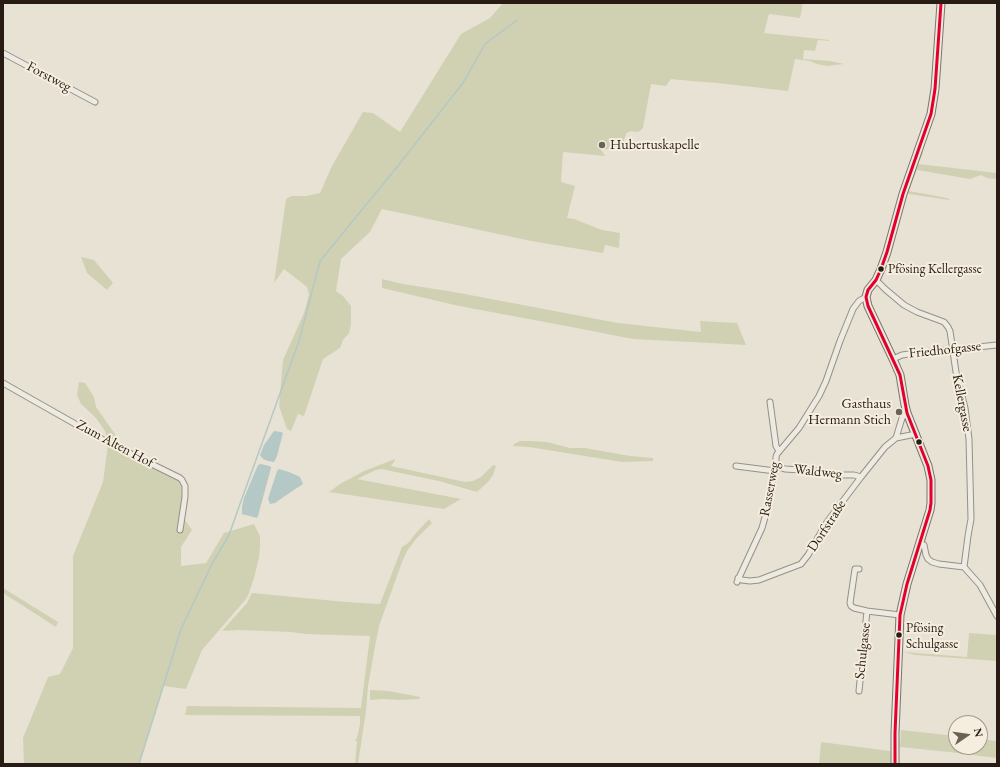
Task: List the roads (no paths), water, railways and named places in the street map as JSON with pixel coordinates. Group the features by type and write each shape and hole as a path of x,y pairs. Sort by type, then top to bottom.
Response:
{"street":[{"path":"894,764 900,615 907,584 930,510 931,480 928,466 905,405 900,375 866,301 866,297 868,290 876,280 881,269 902,194 931,114 935,89 941,3"},
{"name":"Forstweg","path":"3,53 95,102"},
{"name":"Kellergasse","path":"876,280 892,295 910,308 946,324 950,331 956,372 965,408 970,453 971,519 964,567"},
{"name":"Rasserweg","path":"738,580 762,528 770,499 776,457 779,451 800,428 819,396 853,309 859,301 866,297"},
{"name":"Friedhofgasse","path":"893,359 909,354 997,345"},
{"name":"Zum Alten Hof","path":"3,383 107,442 180,478 185,486 180,530"},
{"path":"770,402 776,446 779,451"},
{"name":"Dorfstraße","path":"738,580 759,580 801,564 808,555 827,522 888,444 896,438 902,418 908,413"},
{"path":"896,438 916,434"},
{"name":"Waldweg","path":"736,466 816,471 836,475 854,475 861,477"},
{"path":"920,543 924,545 926,555 932,562 964,567 980,585 997,616"},
{"name":"Schulgasse","path":"859,569 855,569 850,603 851,606 867,611 900,615"},
{"name":"Schulgasse","path":"859,691 867,611"}],"waterway":[{"path":"139,764 181,629 212,564 229,535 299,341 320,261 463,83 485,44 517,20"}],"place":[{"name":"Hubertuskapelle","path":"602,145"},
{"name":"Pfösing Kellergasse","path":"881,269"},
{"name":"Gasthaus Hermann Stich","path":"899,412"},
{"name":"Pfösing Schulgasse","path":"899,635"}]}
